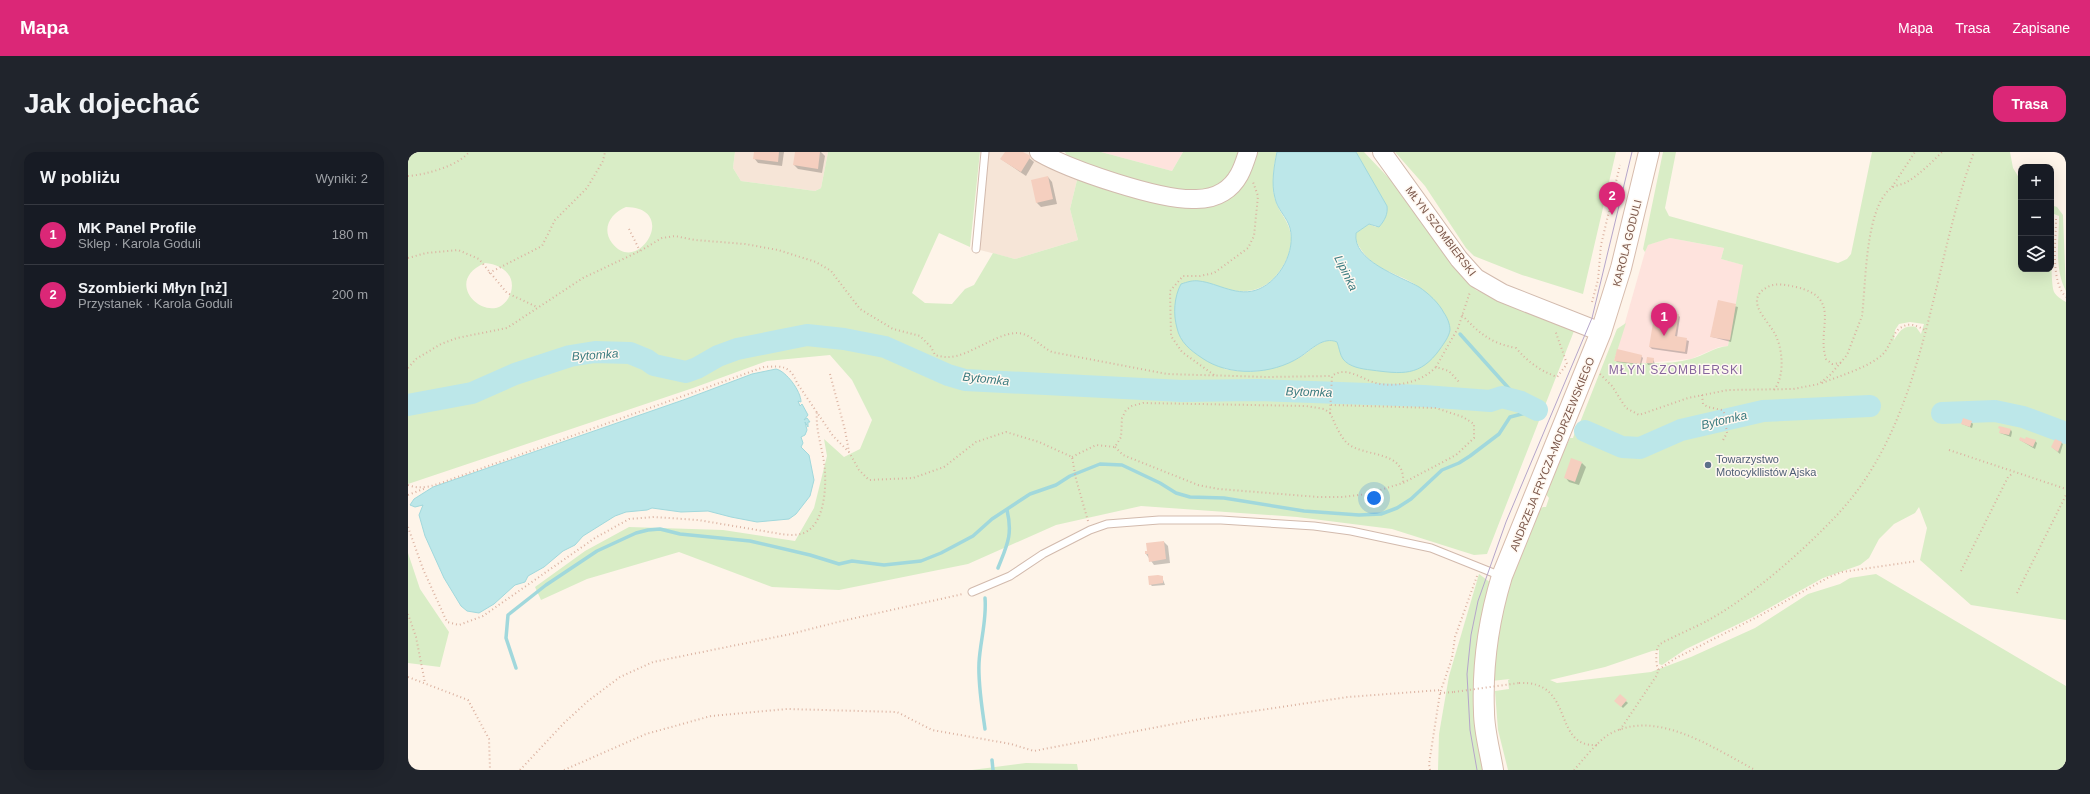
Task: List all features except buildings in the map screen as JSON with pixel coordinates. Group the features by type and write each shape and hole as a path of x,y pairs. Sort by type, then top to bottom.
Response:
{"main road":[{"name":"KAROLA GODULI","path":"1601,332 1622,268 1649,152"},
{"name":"ANDRZEJA FRYCZA-MODRZEWSKIEGO","path":"1493,770 1484,713 1484,661 1490,614 1502,576 1601,332"}],"street":[{"path":"1039,152 1081,171 1159,194 1196,199 1211,197 1233,185 1242,171 1248,152"},
{"name":"MŁYN SZOMBIERSKI","path":"1382,152 1459,259 1476,278 1502,293 1601,332"}],"lane":[{"path":"976,249 985,152"},
{"path":"972,592 1010,576 1043,554 1090,530 1107,524 1159,520 1221,520 1314,526 1351,531 1413,543 1502,576"}],"path":[{"path":"408,176 420,176 443,168 466,156 469,152"},
{"path":"489,273 542,246 555,220 587,188 604,161 605,152"},
{"path":"1819,384 1841,363 1852,347 1862,316 1873,219 1882,198 1891,188 1915,152"},
{"path":"1891,188 1905,183 1917,176 1942,152"},
{"path":"1620,730 1657,675 1657,653 1660,643 1693,629 1736,603 1816,536 1852,498 1873,467 1890,433 1912,380 1960,191 1974,152"},
{"path":"1591,306 1598,280 1601,245 1620,165"},
{"path":"1215,376 1182,352 1171,336 1170,291 1183,276 1200,276 1214,273 1248,248 1254,236 1258,196 1254,183 1242,171"},
{"path":"2056,219 2056,278 2060,291 2066,297"},
{"path":"629,229 640,251"},
{"path":"408,368 416,359 427,351 457,338 508,328 537,307 583,278 640,251 662,238 675,236 695,240 745,244 778,250 816,262 831,271 860,309 893,330 920,336 931,347 935,355 948,357 960,354 1013,333 1026,334 1042,347 1052,352 1167,374 1215,376 1332,376 1345,373 1355,374 1381,384 1398,385 1407,383 1430,374 1436,367 1458,328 1476,278"},
{"path":"408,258 426,253 458,250 479,259 507,293 537,307"},
{"path":"1774,390 1781,377 1778,343 1774,332 1760,312 1757,304 1761,292 1770,286 1779,284 1793,286 1817,295 1823,304 1825,315 1824,343 1826,359 1832,364 1841,363"},
{"path":"1462,315 1480,334 1507,346 1516,348 1531,364 1541,371 1557,377 1567,364 1547,312"},
{"path":"1598,372 1612,386 1626,408 1639,415 1671,403 1702,395 1739,389 1774,390 1801,388 1819,384 1852,371 1882,356 1892,342 1898,329 1903,326 1913,325 1925,330"},
{"path":"408,495 764,367 780,366 792,372 833,436 848,452 859,470 869,480 913,478 944,467 976,442 1006,432 1039,442 1072,457"},
{"path":"1436,367 1449,371 1459,382"},
{"path":"830,374 845,430 848,452"},
{"path":"1332,376 1330,413 1340,434 1347,443 1356,449 1387,456 1395,462 1402,473 1403,483"},
{"path":"1702,395 1703,404 1708,407 1722,410 1724,413 1727,436 1722,442"},
{"path":"1115,447 1121,437 1122,418 1126,410 1132,406 1143,403 1306,406 1330,413"},
{"path":"1072,457 1096,445 1115,447 1124,455 1198,485 1240,492 1318,497 1343,497 1367,494 1403,483 1456,455 1468,446 1474,438 1474,424 1463,417 1436,408 1331,406"},
{"path":"408,527 415,549 447,622 459,625 483,616 595,538 629,519 654,517 698,520 781,534 793,535 805,532 819,517 823,497 825,472 816,424 817,411"},
{"path":"1949,450 2066,489"},
{"path":"1072,457 1074,471 1090,530"},
{"path":"1962,571 2008,477 2014,472"},
{"path":"408,485 415,488 427,487"},
{"path":"2017,593 2066,495"},
{"path":"1658,670 1676,658 1759,616 1829,577 1842,572 1917,561"},
{"path":"1430,770 1429,764 1440,693 1452,658 1455,637 1480,567"},
{"path":"520,770 564,723 594,697 620,677 653,662 791,634 908,605 972,592"},
{"path":"408,614 416,637 424,683"},
{"path":"408,677 468,700 490,739 490,770"},
{"path":"1440,693 1519,683 1533,683 1546,689 1557,702 1572,734 1582,743 1597,745"},
{"path":"564,770 646,734 711,716 787,709 897,712 932,730 1011,744 1034,751 1194,720 1348,697 1441,690"},
{"path":"1574,770 1607,735 1620,730 1636,727 1664,727 1691,736 1755,770"}],"shaded area":[{"path":"735,152 828,152 821,188 815,191 741,181 733,168"},
{"path":"988,152 1028,152 1078,176 1070,209 1078,240 1015,259 980,250"},
{"path":"1101,152 1183,152 1172,171"},
{"path":"1670,238 1724,248 1721,259 1744,265 1728,346 1719,347 1691,359 1633,364 1614,361 1647,245"}],"green space":[{"path":"408,152 735,152 733,168 741,181 815,191 821,188 828,152 980,152 970,247 939,233 912,293 925,303 952,304 965,289 974,285 993,253 1015,259 1078,240 1070,209 1078,176 1195,207 1218,205 1237,193 1251,170 1257,152 1277,152 1273,172 1275,201 1288,224 1291,237 1290,250 1281,269 1263,286 1254,290 1233,290 1199,281 1224,369 1249,372 1277,367 1299,358 1317,345 1327,341 1337,342 1342,357 1352,366 1438,351 1443,344 1449,328 1446,318 1442,312 1420,288 1373,262 1366,256 1357,243 1356,233 1369,224 1376,227 1370,178 1356,152 1364,152 1403,193 1438,243 1476,290 1574,331 1487,554 1474,555 1392,529 1297,517 1141,506 1056,525 968,564 839,590 772,587 679,552 587,579 541,600 535,587 585,551 629,527 723,530 795,541 814,508 827,456 824,439 844,457 860,449 872,420 852,380 830,355 767,361 693,388 408,484 408,411 452,401 473,401 541,369 539,358 527,365 471,390 452,391 408,401","holes":["626,207 642,210 650,218 652,228 649,238 642,247 633,252 622,251 612,243 607,232 609,222 612,217","485,263 496,265 506,271 511,280 511,292 504,304 494,308 484,307 474,301 468,292 466,282 471,272"]},
{"path":"1065,152 1101,152 1172,171 1183,152 1240,152 1229,173 1220,183 1207,189 1189,190 1170,189 1107,173 1074,162 1068,158"},
{"path":"1395,152 1616,152 1583,294 1522,275 1474,256 1466,248 1425,186"},
{"path":"1663,152 1676,152 1665,208 1669,216 1838,263 1847,259 1851,254 1872,152 2010,152 2013,168 2018,176 2018,272 2052,272 2054,292 2058,297 2066,302 2066,431 2024,416 1995,409 1943,412 1943,415 1997,413 2066,435 2066,437 2021,423 2066,438 2066,620 1971,605 1920,560 1927,528 1919,507 1915,513 1894,524 1879,539 1869,558 1860,565 1823,578 1753,617 1686,649 1662,665 1659,664 1659,650 1605,667 1550,680 1557,683 1651,672 1691,657 1755,628 1808,594 1840,584 1850,578 1876,574 2066,686 2066,770 1508,770 1498,730 1495,691 1509,689 1508,680 1510,679 1491,681 1504,597 1538,511 1543,507 1546,507 1549,498 1545,493 1546,489 1570,438 1573,438 1575,432 1619,449 1640,451 1681,433 1719,424 1725,426 1730,421 1763,416 1868,410 1870,408 1871,401 1788,407 1722,414 1718,417 1664,431 1647,443 1639,445 1620,442 1579,425 1617,329 1626,323 1614,361 1632,363 1663,363 1683,361 1696,358 1718,348 1728,346 1743,265 1721,259 1724,248 1670,238 1648,245 1645,252 1643,249","holes":["1910,322 1924,324 1921,334 1916,327 1902,329 1894,340 1895,330 1899,324"]},
{"path":"2054,206 2057,207 2063,215 2066,291 2062,282 2059,264 2059,216 2054,214"},
{"path":"408,553 420,589 449,632 440,667 408,663"},
{"path":"1479,574 1491,583 1486,770 1438,770 1439,734 1449,676"},
{"path":"1026,763 1077,764 1078,770 972,770"}],"water":[{"path":"1277,152 1356,152 1387,206 1386,217 1379,227 1369,224 1356,233 1357,243 1361,252 1379,266 1426,292 1439,306 1449,323 1449,335 1433,358 1425,365 1410,372 1392,372 1360,368 1352,366 1343,359 1337,342 1327,341 1322,342 1289,363 1277,367 1264,370 1237,371 1213,364 1193,352 1183,342 1178,333 1175,317 1177,294 1181,284 1190,281 1197,281 1206,282 1236,291 1251,291 1267,285 1280,272 1285,264 1291,246 1291,237 1289,224 1276,202 1273,187 1273,175"},
{"path":"776,369 784,373 796,387 801,402 798,401 800,406 802,404 808,415 804,420 807,418 810,422 808,422 808,427 805,422 807,430 805,435 801,437 803,443 801,447 809,455 814,480 810,496 796,514 789,519 757,522 708,511 681,512 652,508 647,510 626,512 615,516 583,536 575,545 563,551 544,567 528,576 525,582 515,585 494,604 479,613 467,611 461,606 444,578 425,536 419,515 423,505 415,507 410,505 414,499 433,487 686,399 752,374"}],"waterway":[{"name":"Lipinka","path":"1460,334 1521,402"},
{"name":"Bytomka","path":"408,405 472,393 515,374 570,356 595,352 630,353 647,360 654,365 686,372 697,368 718,356 737,349 807,335 844,339 885,347 948,375 965,380 1182,391 1258,390 1424,396 1490,401 1502,397 1521,402 1537,410"},
{"name":"Bytomka","path":"1585,431 1622,447 1640,448 1681,430 1763,411 1870,406"},
{"path":"516,668 506,638 508,615 546,585 597,551 636,533 660,529 680,534 750,541 810,555 839,564 852,561 884,565 921,561 941,553 973,536 992,519 1030,494 1056,485 1070,476 1100,464 1122,465 1160,483 1176,493 1190,497 1224,498 1304,511 1359,515 1381,514 1397,508 1411,499 1442,470 1459,463 1470,456 1499,434 1510,417 1537,410"},
{"name":"Bytomka","path":"1942,413 1995,411 2023,417 2066,433"},
{"path":"998,568 1008,540 1009,519 1007,510"},
{"path":"985,598 985,614 979,671 980,696 985,729"},
{"path":"992,760 993,770"}],"tram line":[{"path":"1477,770 1470,730 1467,674 1471,635 1478,601 1506,522 1592,318 1632,152"}],"place":[{"name":"Szombierki Młyn [nż]","path":"1612,215"},
{"name":"MK Panel Profile","path":"1664,336"},
{"name":"Towarzystwo Motocykllistów Ajska","path":"1708,465"}],"district":[{"name":"MŁYN SZOMBIERSKI","path":"1676,370"}]}
